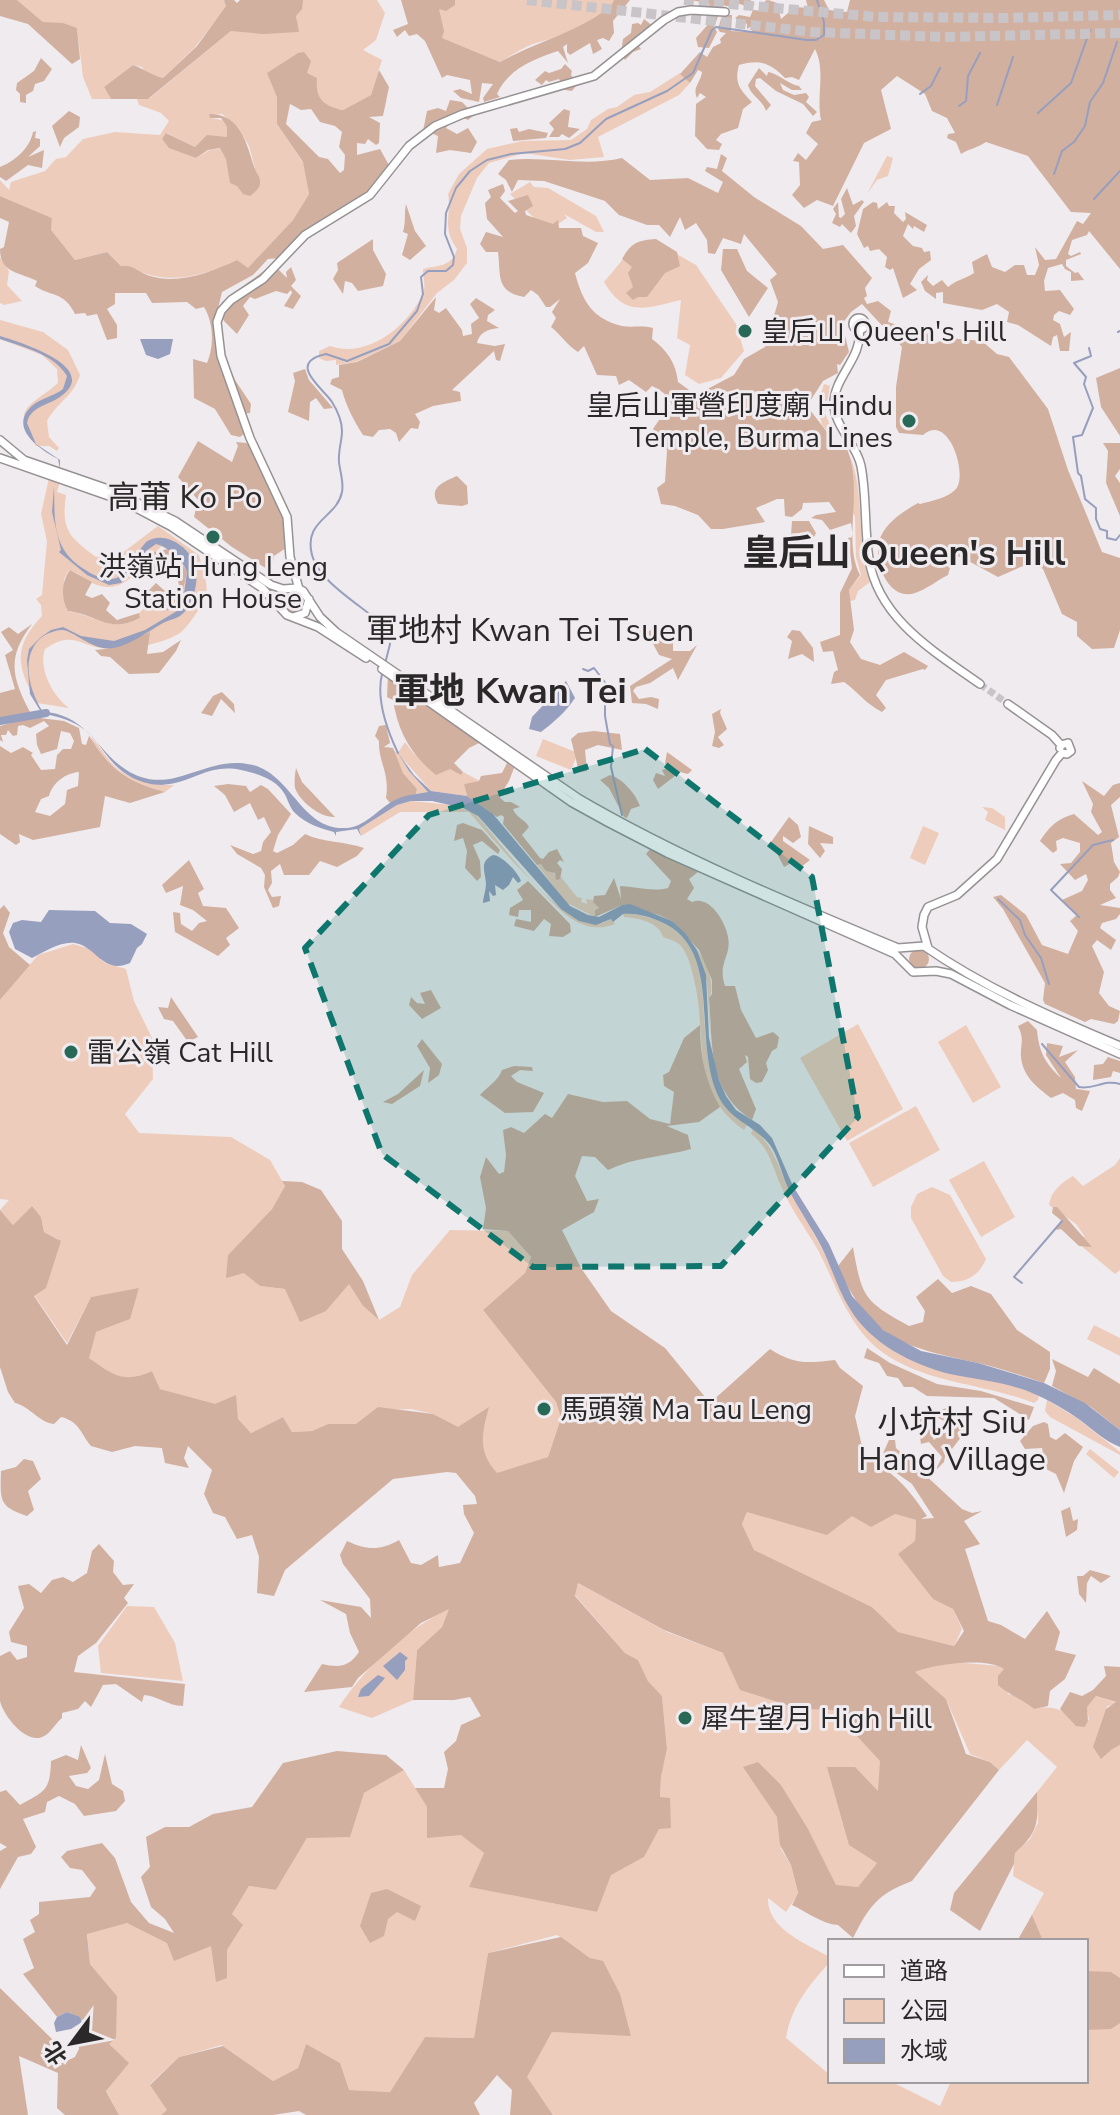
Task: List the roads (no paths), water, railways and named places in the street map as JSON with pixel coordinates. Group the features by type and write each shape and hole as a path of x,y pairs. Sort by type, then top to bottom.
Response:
{"main road":[{"path":"380,665 328,626 299,589 290,557 287,517 250,438 221,356 217,322 221,311 231,300 263,279 305,235 373,193 406,149 435,126 463,114 594,76 675,13 691,10 725,12"},
{"path":"859,330 859,343 838,385 834,407 861,466 870,567 883,597 902,624 980,684"},
{"path":"0,440 0,448"},
{"path":"0,440 14,454 54,473"},
{"path":"0,458 68,478 123,501 181,532 266,590 293,617 318,627 380,665 578,798 617,820 898,948 930,950 1013,1000 1120,1046"},
{"path":"68,478 111,490 175,521 271,585 299,589"},
{"path":"282,609 281,598 289,589"},
{"path":"293,617 307,611 308,597"},
{"path":"392,673 571,802 609,823 679,859 885,950 905,962 915,973 951,974 1013,1007 1120,1054"},
{"path":"927,971 933,962 923,932 923,919 928,907 961,892 1000,856 1062,749 1052,735 1008,704"},
{"path":"905,962 923,932"}],"water":[{"path":"0,336 39,350 65,366 71,376 71,386 60,397 29,417 27,423 36,444 24,429 26,413 33,405 63,389 67,376 54,362 28,348 0,339"},
{"path":"140,339 173,339 170,354 158,359 146,355"},
{"path":"54,486 55,523 56,530 52,512"},
{"path":"58,535 75,563 109,579 117,578 146,542 168,539 182,546 192,558 197,578 185,612 127,644 114,648 99,647 63,630 47,634 37,642 29,661 29,671 33,693 43,712 74,721 87,732 70,721 37,713 41,712 30,694 27,660 29,649 41,637 51,630 63,627 81,636 114,641 145,630 182,608 187,572 175,555 156,544 146,551 121,583 109,585 87,575 59,552"},
{"path":"566,681 575,698 541,732 529,729 532,717"},
{"path":"96,742 127,770 155,780 223,764 253,765 278,779 318,821 331,827 346,828 365,821 397,799 428,792 398,753 431,791 467,796 493,814 570,906 599,917 630,904 672,921 697,950 706,975 709,1038 726,1096 736,1110 760,1125 772,1138 793,1186 829,1244 852,1296 883,1330 921,1351 978,1363 1044,1383 1085,1403 1120,1430 1120,1447 1063,1409 1032,1393 950,1374 907,1358 881,1342 859,1321 846,1302 822,1248 789,1190 770,1145 721,1101 707,1053 700,975 693,953 680,934 659,921 637,914 623,914 613,922 611,919 596,925 579,921 561,909 478,816 463,808 432,801 411,801 397,805 359,829 361,836 357,829 336,832 336,836 334,832 299,817 280,788 259,775 241,770 213,770 177,783 151,784 123,772"},
{"path":"493,855 509,865 521,881 518,883 513,877 503,890 495,885 496,895 489,891 490,901 483,903 486,884 484,864"},
{"path":"49,910 95,911 110,923 131,924 147,934 130,963 121,966 106,963 89,949 75,943 58,945 32,958 15,949 9,932 13,923 22,920 41,922"},
{"path":"400,1652 408,1658 405,1670 397,1680 383,1666"},
{"path":"378,1675 385,1678 369,1696 358,1697 361,1689"},
{"path":"67,2012 80,2017 82,2022 71,2029 56,2032 54,2023 57,2017"}],"waterway":[{"path":"385,664 390,632 334,586 316,566 312,555 312,534 334,508 342,492 339,458 342,431 336,409 311,376 309,363 326,354 347,361 389,344 417,311 423,294 421,277 428,271 446,271 453,265 454,257 445,234 446,213 456,188 470,171 487,160 511,154 565,149 580,143 606,119 667,91 693,73 716,27 816,40 824,35 824,22 817,0"},
{"path":"1038,113 1071,83 1090,30"},
{"path":"1054,174 1062,151 1074,142 1085,126 1090,102 1103,83 1117,42"},
{"path":"959,106 966,101 968,76 980,53"},
{"path":"997,105 1013,57"},
{"path":"920,94 931,86 940,68"},
{"path":"1094,199 1120,171"},
{"path":"1089,348 1091,356 1074,363 1086,377 1084,384 1093,408 1082,435 1073,437 1078,473 1085,499 1096,508 1100,529 1107,531 1107,538 1116,540 1120,535"},
{"path":"583,669 588,671 594,668 607,685 605,716 613,746 611,767 622,815"},
{"path":"382,674 382,704 398,753"},
{"path":"0,721 46,713"},
{"path":"1079,917 1051,890 1093,845 1113,840"},
{"path":"998,899 1020,920 1025,935 1041,958 1049,984"},
{"path":"1042,1044 1079,1087 1120,1084"},
{"path":"1022,1283 1014,1277 1062,1221"}],"tunnel":[{"path":"527,0 813,32 944,37 1120,33"},
{"path":"684,0 877,17 1120,15"},
{"path":"980,684 1008,704"}],"place":[{"name":"皇后山 Queen's Hill","path":"745,331"},
{"name":"皇后山軍營印度廟 Hindu Temple, Burma Lines","path":"909,421"},
{"name":"洪嶺站 Hung Leng Station House","path":"213,537"},
{"name":"雷公嶺 Cat Hill","path":"71,1052"},
{"name":"馬頭嶺 Ma Tau Leng","path":"544,1409"},
{"name":"犀牛望月 High Hill","path":"685,1718"}],"district":[{"name":"高莆 Ko Po","path":"185,497"},
{"name":"皇后山 Queen's Hill","path":"904,552"},
{"name":"軍地村 Kwan Tei Tsuen","path":"530,630"},
{"name":"軍地 Kwan Tei","path":"510,690"},
{"name":"小坑村 Siu Hang Village","path":"952,1440"}]}
